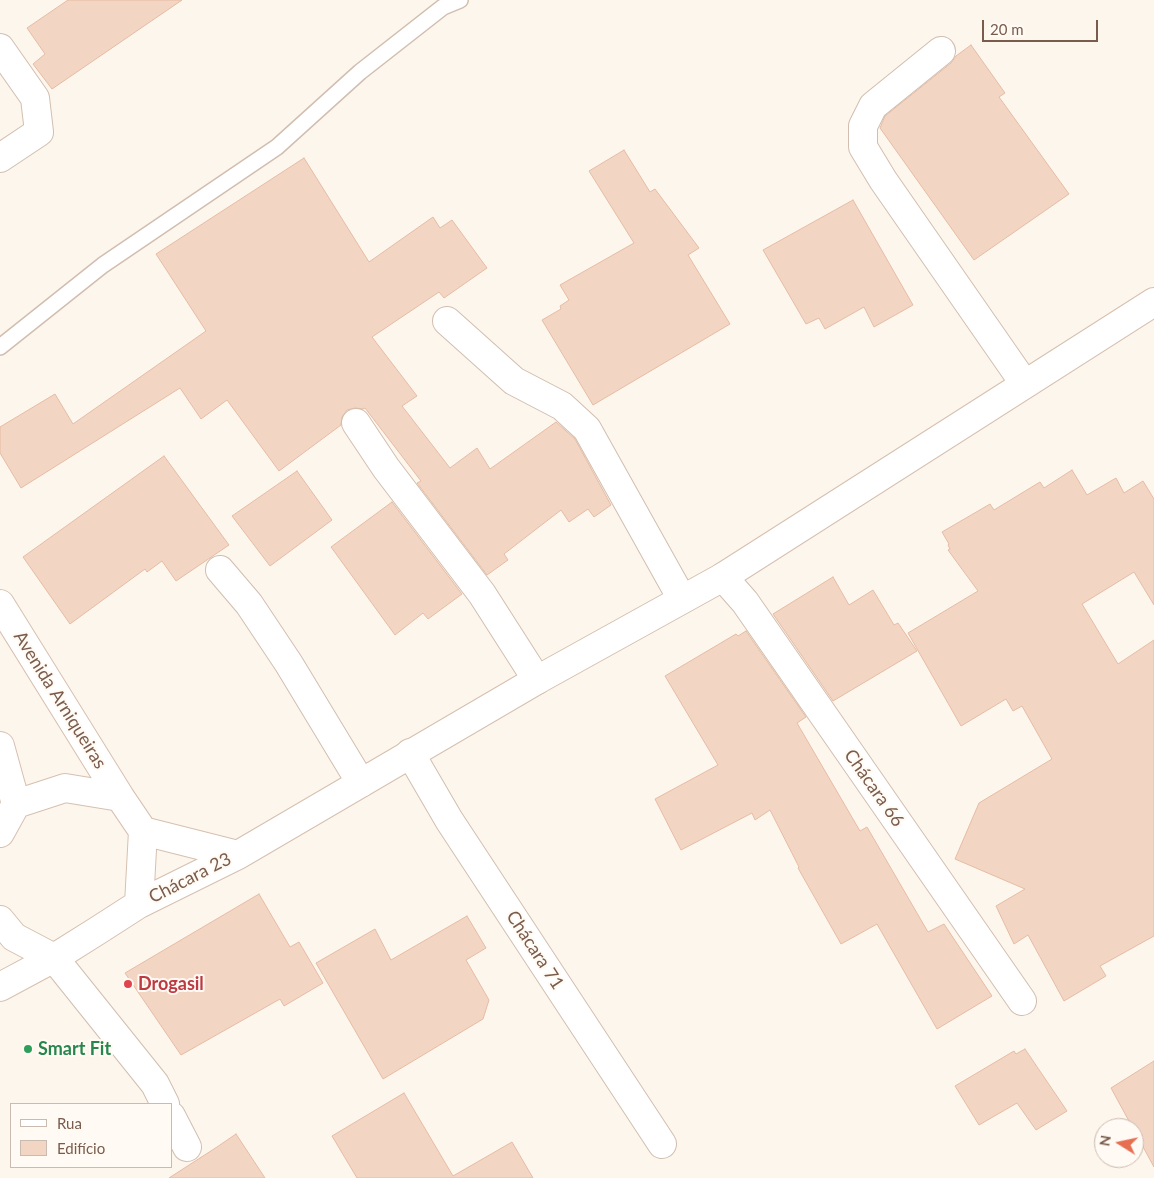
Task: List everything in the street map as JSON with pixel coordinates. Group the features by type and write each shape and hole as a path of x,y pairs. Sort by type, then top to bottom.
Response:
{"street":[{"path":"0,48 35,98 39,132 0,158"},
{"path":"941,51 873,106 863,126 863,146 883,180 1024,383"},
{"path":"238,855 537,680 723,577 1024,383 1154,302"},
{"path":"447,321 514,381 562,406 587,429 682,598"},
{"path":"356,423 386,468 482,594 537,680"},
{"path":"220,570 249,604 289,664 361,783"},
{"name":"Chácara 66","path":"723,577 745,602 1022,1001"},
{"name":"Avenida Arniqueiras","path":"0,604 143,831"},
{"path":"0,746 16,804"},
{"name":"Chácara 71","path":"410,753 450,820 662,1144"},
{"path":"0,833 16,804 66,788 120,796"},
{"path":"139,904 143,831"},
{"name":"Chácara 23","path":"143,831 238,855"},
{"name":"Chácara 23","path":"0,987 54,958 139,904 238,855"},
{"path":"0,920 14,937 54,958 155,1084 164,1103"},
{"path":"172,1118 187,1146"}],"lane":[{"path":"0,347 103,266 277,147 360,72 443,7 460,0"}],"building":[{"path":"68,0 182,0 52,89 33,64 45,54 27,28"},
{"path":"971,45 1005,93 999,97 1069,194 974,260 880,128 885,116"},
{"path":"624,150 650,192 655,189 699,248 688,255 730,324 593,405 542,320 561,309 560,306 569,300 560,285 634,243 589,171"},
{"path":"304,158 369,262 433,217 440,228 452,220 487,268 444,298 439,292 372,337 417,396 402,406 450,468 477,448 490,469 556,422 575,439 611,505 594,517 588,509 569,522 561,510 504,554 508,560 487,575 417,483 421,481 365,408 347,410 342,417 341,425 279,471 227,400 201,419 180,388 21,488 0,453 0,427 55,394 73,424 206,331 156,254"},
{"path":"853,200 913,305 874,327 864,307 825,329 819,318 806,324 763,250"},
{"path":"164,456 229,545 176,581 162,561 147,572 145,569 70,624 23,557"},
{"path":"1072,470 1087,495 1116,478 1124,493 1143,481 1154,499 1154,605 1134,572 1082,604 1118,664 1154,640 1154,936 1100,966 1106,976 1064,1001 1028,935 1014,944 996,906 1025,889 955,859 979,803 1052,759 1022,706 1013,711 1006,699 961,726 908,633 978,591 948,550 950,549 949,544 942,532 990,504 994,510 1040,482 1044,488"},
{"path":"297,471 332,520 270,566 232,516"},
{"path":"392,502 462,594 428,619 423,613 395,635 331,547"},
{"path":"833,577 849,605 873,590 894,625 898,623 917,651 833,701 773,614"},
{"path":"746,631 806,717 797,723 860,831 867,827 928,932 944,924 992,996 937,1029 877,924 841,944 798,868 770,810 755,820 752,813 681,850 655,799 718,765 665,676 736,634 738,636"},
{"path":"259,894 290,947 299,942 323,983 284,1006 280,999 181,1055 125,973"},
{"path":"467,916 486,948 466,960 489,1000 483,1019 383,1079 316,963 375,929 391,960"},
{"path":"1025,1049 1067,1111 1036,1130 1017,1103 979,1125 955,1086 1014,1051 1016,1054"},
{"path":"1154,1061 1154,1167 1144,1149 1144,1118 1127,1118 1111,1088"},
{"path":"404,1093 453,1176 512,1142 533,1178 357,1178 332,1136"},
{"path":"236,1134 265,1178 169,1178 217,1147"}],"place":[{"name":"Drogasil","path":"128,984"},
{"name":"Smart Fit","path":"28,1049"}]}
